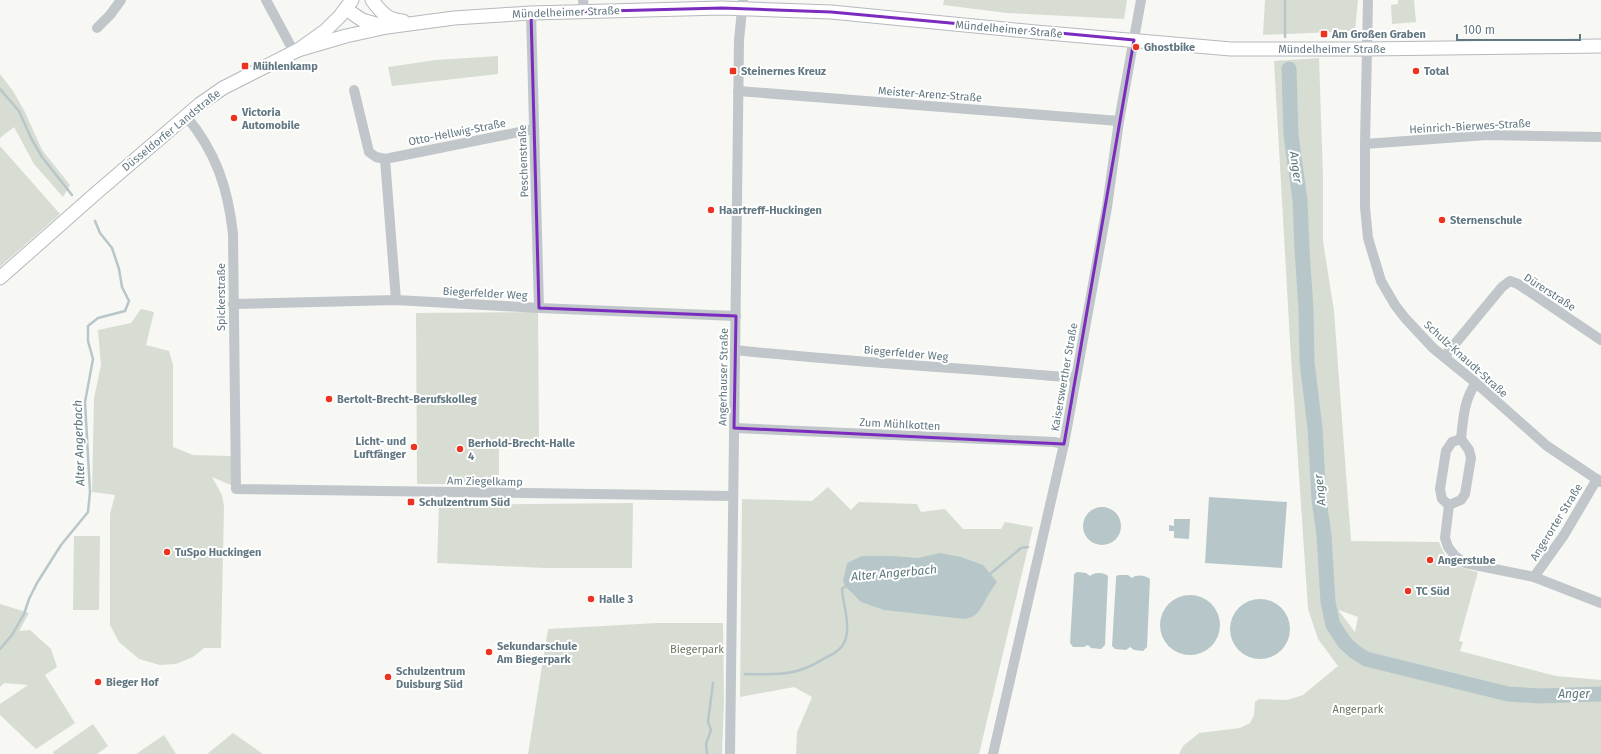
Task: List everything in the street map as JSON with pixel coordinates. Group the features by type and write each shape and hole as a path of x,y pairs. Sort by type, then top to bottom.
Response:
{"main road":[{"name":"Mündelheimer Straße","path":"372,0 381,12 388,18 417,22"},
{"name":"Mündelheimer Straße","path":"296,51 346,36 387,26 454,18 531,13 583,6 668,9 742,4 1231,49 1601,46"},
{"name":"Düsseldorfer Landstraße","path":"0,278 200,104 223,88 296,51 326,30 349,5"},
{"name":"Mündelheimer Straße","path":"349,5 362,20 387,26"}],"street":[{"path":"98,28 121,0"},
{"path":"266,0 296,51"},
{"name":"Kaiserswerther Straße","path":"993,754 1013,674 1064,444 1141,0"},
{"name":"Schulz-Knaudt-Straße","path":"1368,0 1365,144 1366,222 1368,238 1376,268 1387,292 1402,314 1433,348 1476,383 1547,446 1599,480"},
{"name":"Angerhauser Straße","path":"730,754 739,25 742,4"},
{"name":"Peschenstraße","path":"531,13 539,308"},
{"path":"354,90 369,152 376,157 385,159 396,300"},
{"name":"Meister-Arenz-Straße","path":"738,91 1119,121"},
{"name":"Spickerstraße","path":"186,116 206,144 224,184 230,207 233,234 236,489"},
{"name":"Otto-Hellwig-Straße","path":"385,159 534,129"},
{"name":"Heinrich-Bierwes-Straße","path":"1365,144 1487,135 1601,137"},
{"name":"Dürerstraße","path":"1444,357 1502,287 1510,281 1518,284 1601,340"},
{"name":"Biegerfelder Weg","path":"233,304 396,300 539,308 736,316"},
{"name":"Biegerfelder Weg","path":"735,350 1076,378"},
{"path":"1449,505 1461,500 1465,494 1471,458 1469,450 1461,440 1466,400 1476,383"},
{"name":"Zum Mühlkotten","path":"734,428 1054,442 1064,444"},
{"path":"1449,505 1442,499 1440,489 1446,452 1452,442 1461,440"},
{"name":"Angerorter Straße","path":"1534,577 1564,535 1599,480"},
{"name":"Am Ziegelkamp","path":"236,489 733,496"},
{"path":"1449,505 1445,538 1448,547 1455,556 1465,563 1534,577 1601,603"}],"highlighted area":[{"path":"722,8 831,12 1134,40 1064,444 734,428 736,316 539,308 531,13"}],"green space":[{"path":"944,0 1127,0 1124,19 1007,13 943,5"},
{"path":"1265,0 1358,0 1355,31 1263,35"},
{"path":"1398,0 1414,0 1416,22 1392,24 1391,5 1398,4"},
{"path":"498,56 498,74 392,86 388,67 435,60"},
{"name":"Angerpark","path":"1319,58 1323,177 1323,241 1334,311 1351,541 1439,542 1442,550 1449,560 1458,566 1478,572 1459,641 1463,642 1460,651 1556,676 1601,680 1601,754 1179,754 1183,746 1199,733 1240,728 1250,723 1254,715 1255,702 1259,699 1287,700 1303,695 1338,666 1318,639 1308,609 1290,341 1274,61","holes":["1339,610 1358,617 1355,632"]},
{"path":"0,74 13,91 25,112 42,150 70,185 63,197 34,164 14,127 0,138"},
{"path":"0,146 60,214 0,267"},
{"name":"TuSpo Huckingen","path":"141,309 154,312 146,345 169,351 173,365 173,447 193,455 231,456 231,485 212,477 222,495 224,507 221,648 204,648 193,657 176,664 160,665 139,659 119,642 110,625 110,514 115,495 92,492 94,398 101,365 98,330 131,323"},
{"path":"538,312 539,441 499,442 499,484 417,484 416,313"},
{"path":"828,487 851,510 859,502 917,504 921,512 945,509 963,529 1001,529 1005,522 1033,527 979,754 796,754 797,732 812,697 794,687 740,697 742,499 812,501"},
{"path":"633,503 632,568 544,568 437,563 439,505"},
{"path":"74,536 100,536 99,610 73,610"},
{"path":"0,604 29,613 19,631 30,630 51,649 57,667 45,675 75,723 36,749 0,715 0,704 28,685 4,683 0,687"},
{"name":"Biegerpark","path":"657,623 723,623 724,701 722,754 528,754 548,629"},
{"path":"93,724 108,746 97,754 54,754 53,752"},
{"path":"233,733 263,754 207,754"},
{"path":"164,735 176,754 136,754"}],"water":[{"path":"1209,497 1287,502 1282,568 1205,563"},
{"path":"1102,507 1112,510 1118,516 1121,526 1118,536 1112,542 1102,545 1092,542 1086,536 1083,526 1086,516 1092,510"},
{"path":"1174,519 1190,519 1189,539 1174,538 1174,531 1169,531 1169,525 1174,526"},
{"path":"940,553 961,557 983,565 997,582 979,611 972,617 965,619 884,610 861,602 845,586 843,581 847,563 862,556 918,558"},
{"path":"1077,572 1086,573 1090,576 1099,573 1108,576 1105,645 1101,649 1091,648 1088,645 1084,647 1073,647 1070,643 1074,574"},
{"path":"1128,575 1132,578 1141,576 1150,579 1147,647 1143,651 1134,650 1130,647 1126,650 1115,649 1112,646 1116,576"},
{"path":"1190,595 1207,600 1215,608 1220,625 1215,642 1207,650 1190,655 1173,650 1165,642 1160,625 1165,608 1173,600"},
{"path":"1260,599 1277,604 1285,612 1290,629 1285,646 1277,654 1260,659 1243,654 1235,646 1230,629 1235,612 1243,604"}],"waterway":[{"name":"Anger","path":"1285,0 1285,37"},
{"name":"Anger","path":"1289,69 1291,135 1300,200 1306,309 1307,362 1315,428 1319,500 1324,535 1328,602 1333,625 1345,643 1366,659 1508,694 1540,696 1601,694"},
{"name":"Alter Angerbach","path":"0,89 19,111 31,138 42,157 72,195"},
{"name":"Alter Angerbach","path":"0,649 12,635 24,614 37,583 61,545 88,512 90,492 85,402 93,359 88,341 88,326 98,318 125,311 129,301 122,287 119,269 112,248 100,233 95,221"},
{"name":"Alter Angerbach","path":"988,574 990,574 1021,548 1028,547"},
{"name":"Alter Angerbach","path":"745,674 789,673 811,666 839,649 844,644 847,635 847,622 842,589 847,585"},
{"name":"Alter Angerbach","path":"707,754 706,744 711,730 708,722 713,683"}],"place":[{"name":"Am Großen Graben","path":"1324,34"},
{"name":"Ghostbike","path":"1136,47"},
{"name":"Mühlenkamp","path":"245,66"},
{"name":"Steinernes Kreuz","path":"733,71"},
{"name":"Total","path":"1416,71"},
{"name":"Victoria Automobile","path":"234,118"},
{"name":"Haartreff-Huckingen","path":"711,210"},
{"name":"Sternenschule","path":"1442,220"},
{"name":"Bertolt-Brecht-Berufskolleg","path":"329,399"},
{"name":"Licht- und Luftfänger","path":"414,447"},
{"name":"Berhold-Brecht-Halle 4","path":"460,449"},
{"name":"Schulzentrum Süd","path":"411,502"},
{"name":"TuSpo Huckingen","path":"167,552"},
{"name":"Angerstube","path":"1430,560"},
{"name":"TC Süd","path":"1408,591"},
{"name":"Halle 3","path":"591,599"},
{"name":"Sekundarschule Am Biegerpark","path":"489,652"},
{"name":"Schulzentrum Duisburg Süd","path":"388,677"},
{"name":"Bieger Hof","path":"98,682"}]}
